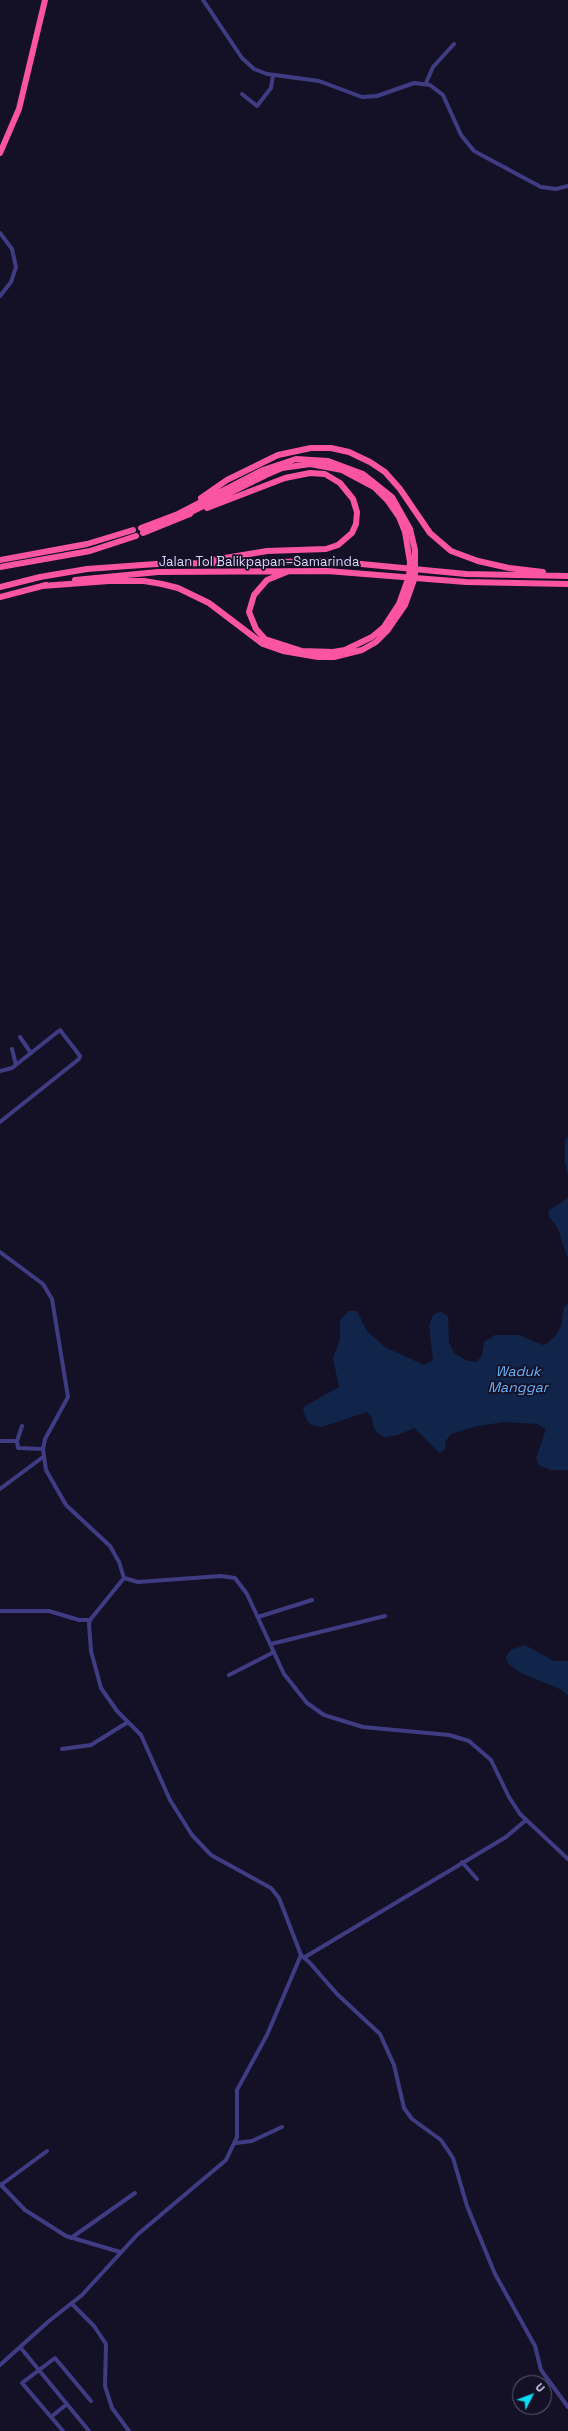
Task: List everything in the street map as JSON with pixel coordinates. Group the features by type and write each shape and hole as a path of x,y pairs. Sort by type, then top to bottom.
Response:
{"highway":[{"path":"0,153 19,109 45,0"},
{"path":"179,516 228,480 278,455 311,448 331,448 349,452 385,472 400,489 430,533 451,551 478,561 509,568 568,575"},
{"path":"179,516 274,466 296,459 328,461 363,474 392,497 410,529 415,577 408,591 393,616 372,637 345,650 326,652 302,651 265,639 256,629 250,612 250,603 260,587 274,576 289,571"},
{"path":"142,531 179,516 297,474 325,474 340,483 353,499 356,512 356,524 352,533 338,545 326,549 267,551 190,564"},
{"path":"0,560 87,544 134,533 90,551 0,567"},
{"name":"Jalan Tol Balikpapan–Samarinda","path":"0,587 40,577 87,569 190,564 330,561 466,574 568,575"},
{"name":"Jalan Tol Balikpapan–Samarinda","path":"0,598 42,586 88,578 158,572 327,571 466,582 568,584"},
{"path":"42,586 116,581 144,581 178,588 204,600 263,644 283,651 318,657 347,655 376,642 398,618 408,591"}],"street":[{"path":"203,0 246,64 261,72 319,81 367,97 407,84 426,83 435,86 443,95 461,135 474,150 541,187 556,189 568,186"},
{"path":"426,83 433,67 454,44"},
{"path":"242,94 257,106 271,88 273,75"},
{"path":"0,233 12,249 16,267 11,282 0,296"},
{"path":"0,1071 11,1069 60,1030 80,1056 0,1122"},
{"path":"20,1037 31,1053"},
{"path":"12,1049 16,1065"},
{"path":"0,1252 43,1284 52,1299 68,1397 62,1412 48,1433 42,1449 47,1474 63,1501 107,1542 119,1562 124,1578"},
{"path":"22,1426 17,1441 17,1447 20,1449 42,1449"},
{"path":"0,1440 17,1441"},
{"path":"0,1489 43,1457"},
{"path":"124,1578 138,1582 232,1576 240,1583 258,1617 284,1674 307,1703 324,1715 363,1727 450,1735 468,1741 480,1749 491,1760 514,1807 526,1820 568,1858"},
{"path":"124,1578 90,1620 89,1640 99,1684 110,1702 141,1735 170,1800 201,1847 222,1862 261,1881 279,1898 301,1955 305,1957 337,1994 380,2034 394,2065 404,2108 412,2119 441,2140 448,2148 457,2170 467,2206 495,2274 535,2346 541,2370 568,2407"},
{"path":"258,1617 312,1600"},
{"path":"0,1611 49,1611 79,1620 90,1620"},
{"path":"271,1644 385,1616"},
{"path":"229,1675 274,1652"},
{"path":"62,1749 91,1745 128,1722"},
{"path":"305,1957 413,1894 462,1862 506,1837 526,1820"},
{"path":"462,1862 477,1879"},
{"path":"0,2365 82,2296 120,2252 148,2226 217,2170 226,2160 236,2143 237,2090 266,2035 301,1955"},
{"path":"236,2143 252,2140 282,2128"},
{"path":"47,2151 0,2185 25,2210 71,2238 120,2252"},
{"path":"71,2238 135,2193"},
{"path":"72,2303 94,2326 106,2344 105,2386 112,2408 128,2431"},
{"path":"20,2347 89,2431"},
{"path":"63,2431 22,2383 53,2359 56,2359 91,2401"},
{"path":"51,2417 67,2404"}],"water":[{"path":"568,1137 568,1177 565,1162 565,1141"},
{"path":"568,1198 568,1259 558,1229 549,1216 548,1211"},
{"name":"Waduk Manggar","path":"568,1303 568,1470 551,1470 539,1465 536,1458 546,1429 537,1424 506,1422 477,1426 451,1434 445,1442 445,1449 440,1453 414,1428 398,1435 384,1437 377,1433 373,1426 372,1417 367,1412 322,1427 311,1425 307,1420 303,1410 305,1406 339,1387 333,1358 340,1339 340,1321 348,1311 357,1311 367,1331 385,1347 424,1365 433,1360 429,1326 432,1317 436,1313 442,1312 448,1316 449,1342 454,1353 468,1361 476,1362 482,1356 484,1342 495,1335 519,1335 543,1345 547,1344 556,1335 561,1326 564,1307"},
{"path":"525,1645 554,1661 568,1661 568,1696 562,1690 523,1674 508,1664 506,1658 510,1650"}]}
